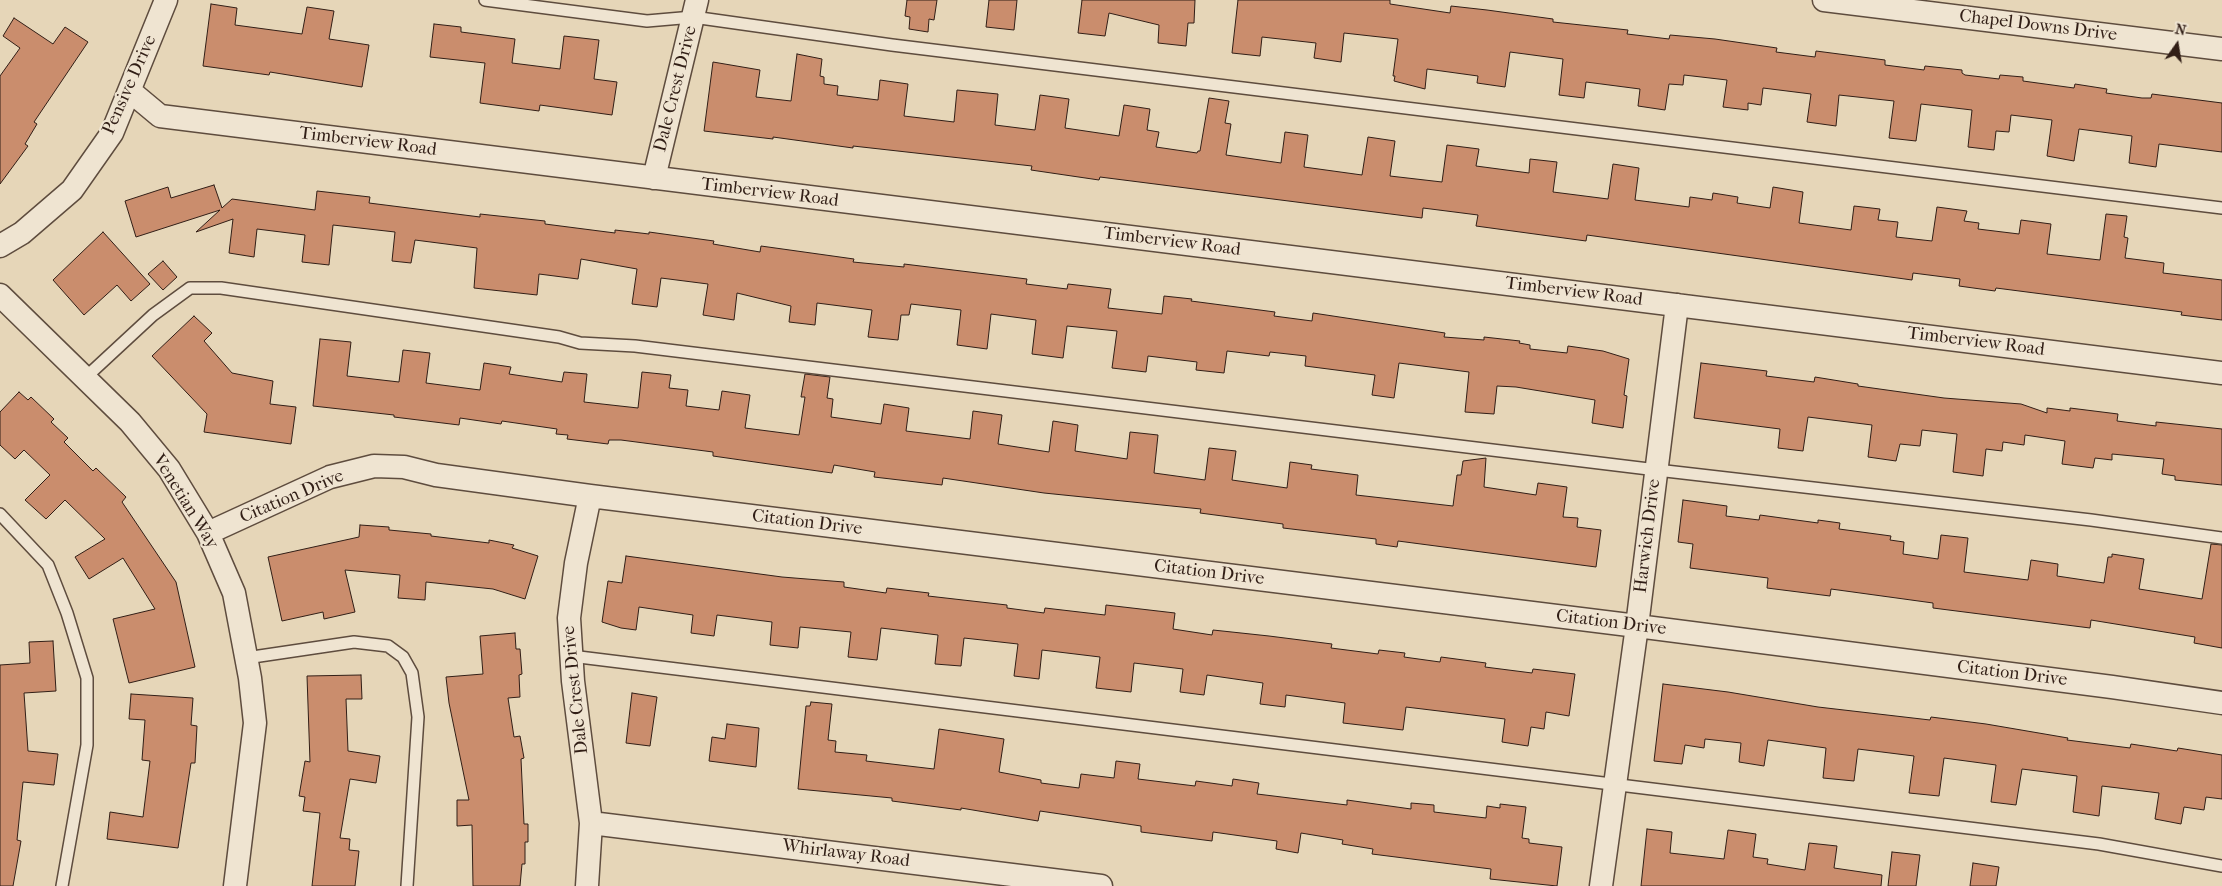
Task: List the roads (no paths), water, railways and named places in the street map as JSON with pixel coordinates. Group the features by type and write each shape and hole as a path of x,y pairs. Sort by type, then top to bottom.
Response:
{"street":[{"name":"Pensive Drive","path":"0,246 22,233 72,190 112,133 166,0"},
{"name":"Chapel Downs Drive","path":"1824,0 2222,49"},
{"name":"Dale Crest Drive","path":"654,178 695,8"},
{"name":"Timberview Road","path":"130,91 160,116 2222,373"},
{"name":"Venetian Way","path":"0,294 130,422 168,468 208,533 234,593 255,723 235,886"},
{"name":"Harwich Drive","path":"1601,886 1637,626 1677,305"},
{"name":"Citation Drive","path":"208,533 330,477 374,466 404,467 436,475 590,496 1637,626 2112,687 2222,703"},
{"name":"Dale Crest Drive","path":"587,886 591,823 571,656 570,609 576,562 590,496"},
{"name":"Whirlaway Road","path":"591,823 1101,886"}],"lane":[{"path":"485,0 647,21 695,8 902,46 2222,208"},
{"path":"85,378 153,316 190,288 221,288 550,335 580,343 655,348 1657,470 2082,519 2222,538"},
{"path":"0,514 48,566 67,612 88,678 86,745 62,886"},
{"path":"246,658 354,642 388,646 403,657 412,673 418,717 407,886"},
{"path":"571,656 2099,844 2222,866"}]}
